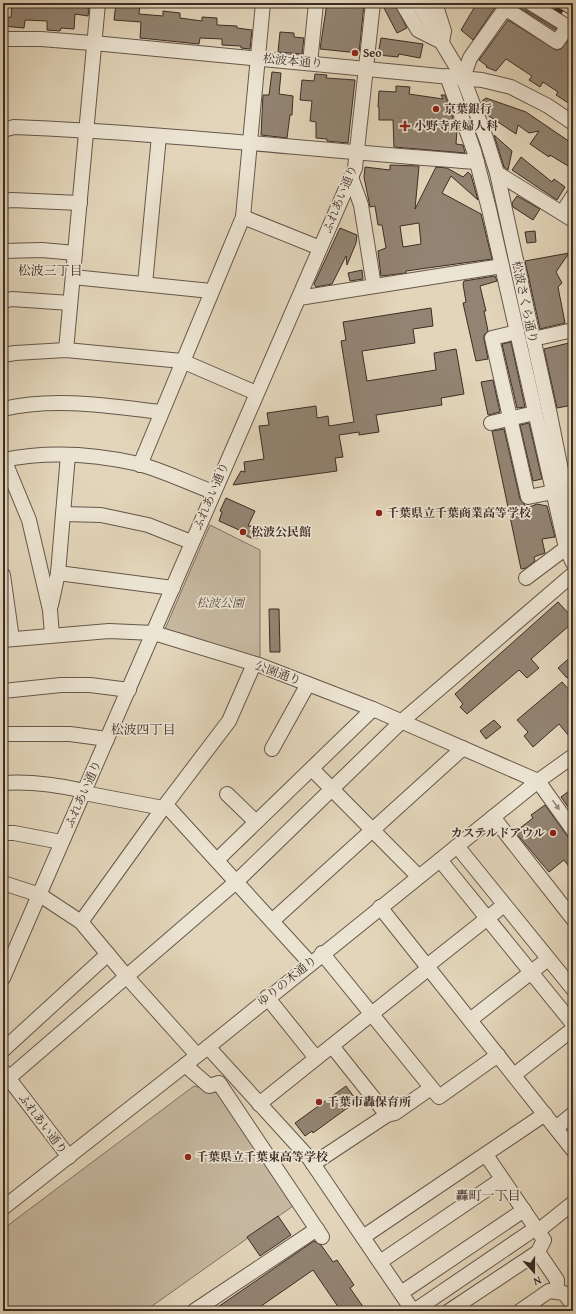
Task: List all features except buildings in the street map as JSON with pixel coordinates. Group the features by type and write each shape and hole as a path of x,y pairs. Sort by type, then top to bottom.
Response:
{"street":[{"path":"66,350 98,3"},
{"path":"140,464 243,217 263,3"},
{"path":"310,63 316,3"},
{"name":"ふれあい通り","path":"3,978 40,895 61,842 154,633 191,542 355,168 373,3"},
{"path":"402,3 418,30 442,42 444,31 435,3"},
{"name":"松波さくら通り","path":"418,3 463,78 487,141 497,173 573,530"},
{"path":"463,78 470,58 507,6 557,42 570,27 532,3"},
{"name":"松波本通り","path":"3,39 41,39 94,43 482,80 511,87 548,106 573,123"},
{"path":"447,76 477,162 566,548 573,564"},
{"path":"3,130 14,127 86,130 357,154 477,162"},
{"path":"145,284 159,136"},
{"path":"497,173 568,216 573,196"},
{"path":"351,177 361,206 374,286"},
{"path":"3,201 12,200 80,203"},
{"path":"243,217 320,248"},
{"path":"3,251 42,250 75,253"},
{"path":"299,298 502,266"},
{"path":"73,277 211,291"},
{"path":"3,301 12,299 70,302"},
{"path":"533,339 573,330"},
{"path":"517,332 492,338 510,419 528,497 553,492"},
{"path":"3,355 14,352 66,350 182,361 256,393"},
{"path":"3,409 22,405 71,404 161,412"},
{"path":"491,423 535,413"},
{"path":"52,635 50,610 29,520 3,459 46,454 93,456 140,464 213,492"},
{"path":"50,610 58,573 68,455"},
{"path":"63,514 101,515 148,525 191,542"},
{"path":"526,578 566,548"},
{"path":"58,573 173,588"},
{"path":"5,1078 236,882 402,721 573,574"},
{"path":"3,575 7,640"},
{"name":"公園通り","path":"7,640 109,631 154,633 254,664 373,709 538,781"},
{"path":"81,922 164,806 229,721 254,664"},
{"path":"272,749 308,684"},
{"path":"3,691 61,685 90,685 129,690"},
{"path":"217,860 373,709"},
{"path":"3,734 70,734 107,740"},
{"path":"272,921 463,748"},
{"name":"ゆりの木通り","path":"3,1208 185,1065 418,876 538,781 573,756"},
{"path":"312,769 418,876"},
{"path":"538,781 573,830"},
{"path":"3,783 19,782 61,786 84,792 164,806 217,860 310,963"},
{"path":"227,794 256,822"},
{"path":"493,817 573,919"},
{"path":"3,833 14,833 61,842"},
{"path":"457,846 573,990"},
{"path":"440,860 573,1024"},
{"path":"3,883 40,895 81,922 127,976 202,1051 259,1104 313,1164 413,1311 537,1230 573,1203"},
{"path":"259,1104 372,1014 504,905"},
{"path":"380,907 573,1150"},
{"path":"322,953 439,1097 498,1056"},
{"path":"3,1050 108,954"},
{"path":"470,1020 548,959"},
{"path":"267,997 316,1058"},
{"path":"514,1075 573,1029"},
{"path":"332,1046 387,1115"},
{"path":"185,1065 209,1086 219,1083 319,1233 194,1311"},
{"name":"ふれあい通り","path":"5,1078 69,1157"},
{"path":"313,1164 387,1115 395,1113 431,1088"},
{"path":"363,1238 545,1114"},
{"path":"556,1128 573,1114"},
{"path":"448,1311 538,1252 544,1240 486,1155"},
{"path":"380,1262 502,1179"},
{"path":"401,1293 524,1210"},
{"path":"538,1252 565,1290 573,1306"},
{"path":"520,1311 549,1291 565,1290"}],"green space":[{"name":"松波公園","path":"210,525 260,550 260,659 165,629"},
{"name":"千葉県立千葉東高等学校","path":"194,1086 218,1093 293,1206 145,1311 7,1311 3,1306 3,1229"}],"railway":[{"path":"547,3 573,19"},
{"path":"566,3 573,8"}],"place":[{"name":"Seo","path":"355,53"},
{"name":"京葉銀行","path":"436,109"},
{"name":"小野寺産婦人科","path":"405,126"},
{"name":"千葉県立千葉商業高等学校","path":"379,513"},
{"name":"松波公民館","path":"243,532"},
{"name":"カステルドアウル","path":"553,833"},
{"name":"千葉市轟保育所","path":"319,1102"},
{"name":"千葉県立千葉東高等学校","path":"188,1157"}],"district":[{"name":"松波三丁目","path":"50,270"},
{"name":"松波四丁目","path":"143,729"},
{"name":"轟町一丁目","path":"488,1195"}]}
